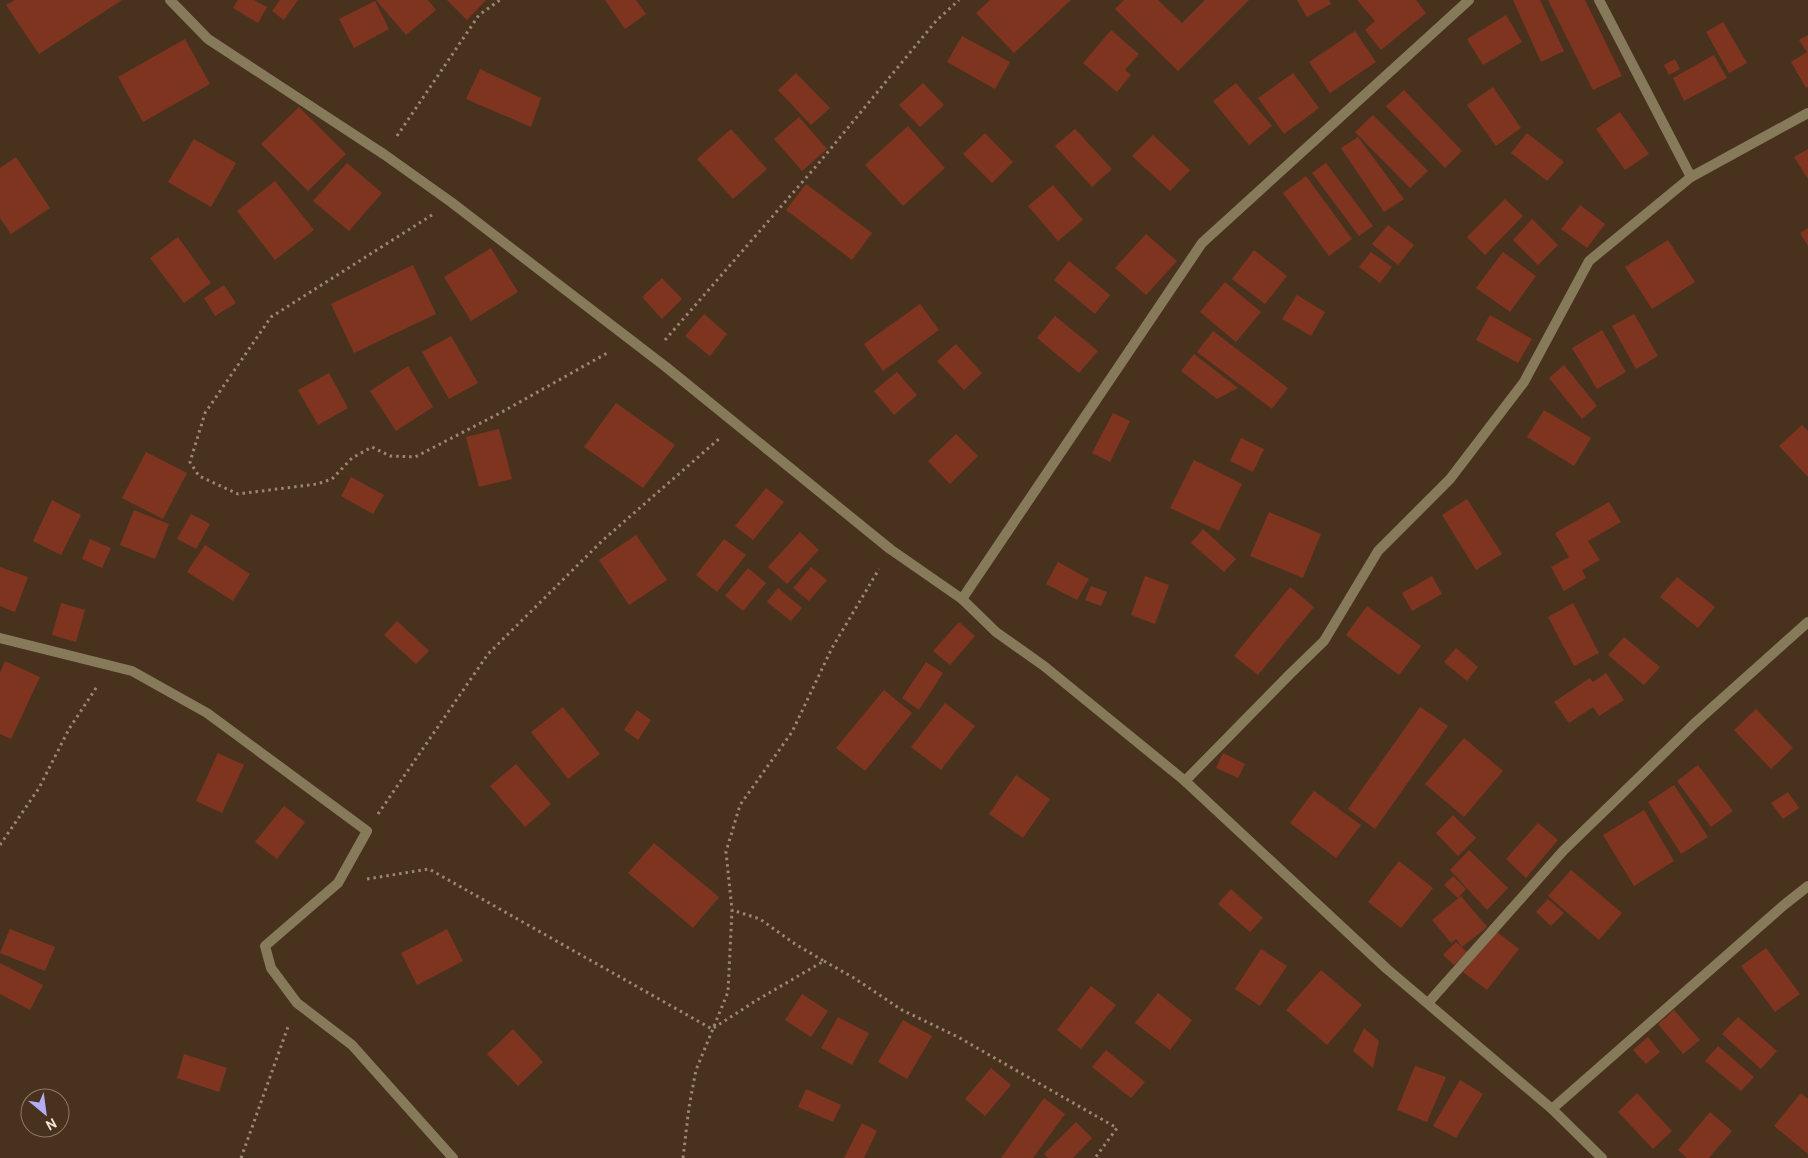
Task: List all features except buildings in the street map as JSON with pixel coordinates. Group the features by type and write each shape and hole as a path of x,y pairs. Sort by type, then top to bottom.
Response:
{"street":[{"path":"170,0 208,39 384,155 451,202 652,356 890,549 962,599 996,632 1044,666 1185,781 1388,969 1552,1109 1602,1158"},
{"path":"962,599 1202,243 1469,0"},
{"path":"1599,0 1691,177"},
{"path":"1185,781 1324,641 1378,551 1450,479 1524,382 1588,261 1691,177 1808,113"},
{"path":"1428,1003 1563,851 1695,723 1808,622"},
{"path":"0,638 132,671 207,713 367,831 338,883 265,946 271,968 297,1003 352,1045 453,1158"},
{"path":"1552,1109 1777,911 1808,886"}],"path":[{"path":"384,155 479,15 500,0"},
{"path":"652,356 818,164 936,21 959,0"},
{"path":"451,202 271,318 205,413 190,462 199,476 238,494 317,484 332,479 352,458 372,447 390,456 415,457 502,412 631,340"},
{"path":"367,831 488,654 603,540 737,424"},
{"path":"683,1158 689,1107 696,1070 728,992 732,910 726,852 740,805 792,732 832,648 890,549"},
{"path":"0,845 39,788 69,729 111,666"},
{"path":"338,883 429,869 712,1029"},
{"path":"732,910 760,919 795,944 854,978 902,1010 958,1037 1118,1128 1095,1158"},
{"path":"712,1029 824,961"},
{"path":"241,1158 297,1003"}]}
